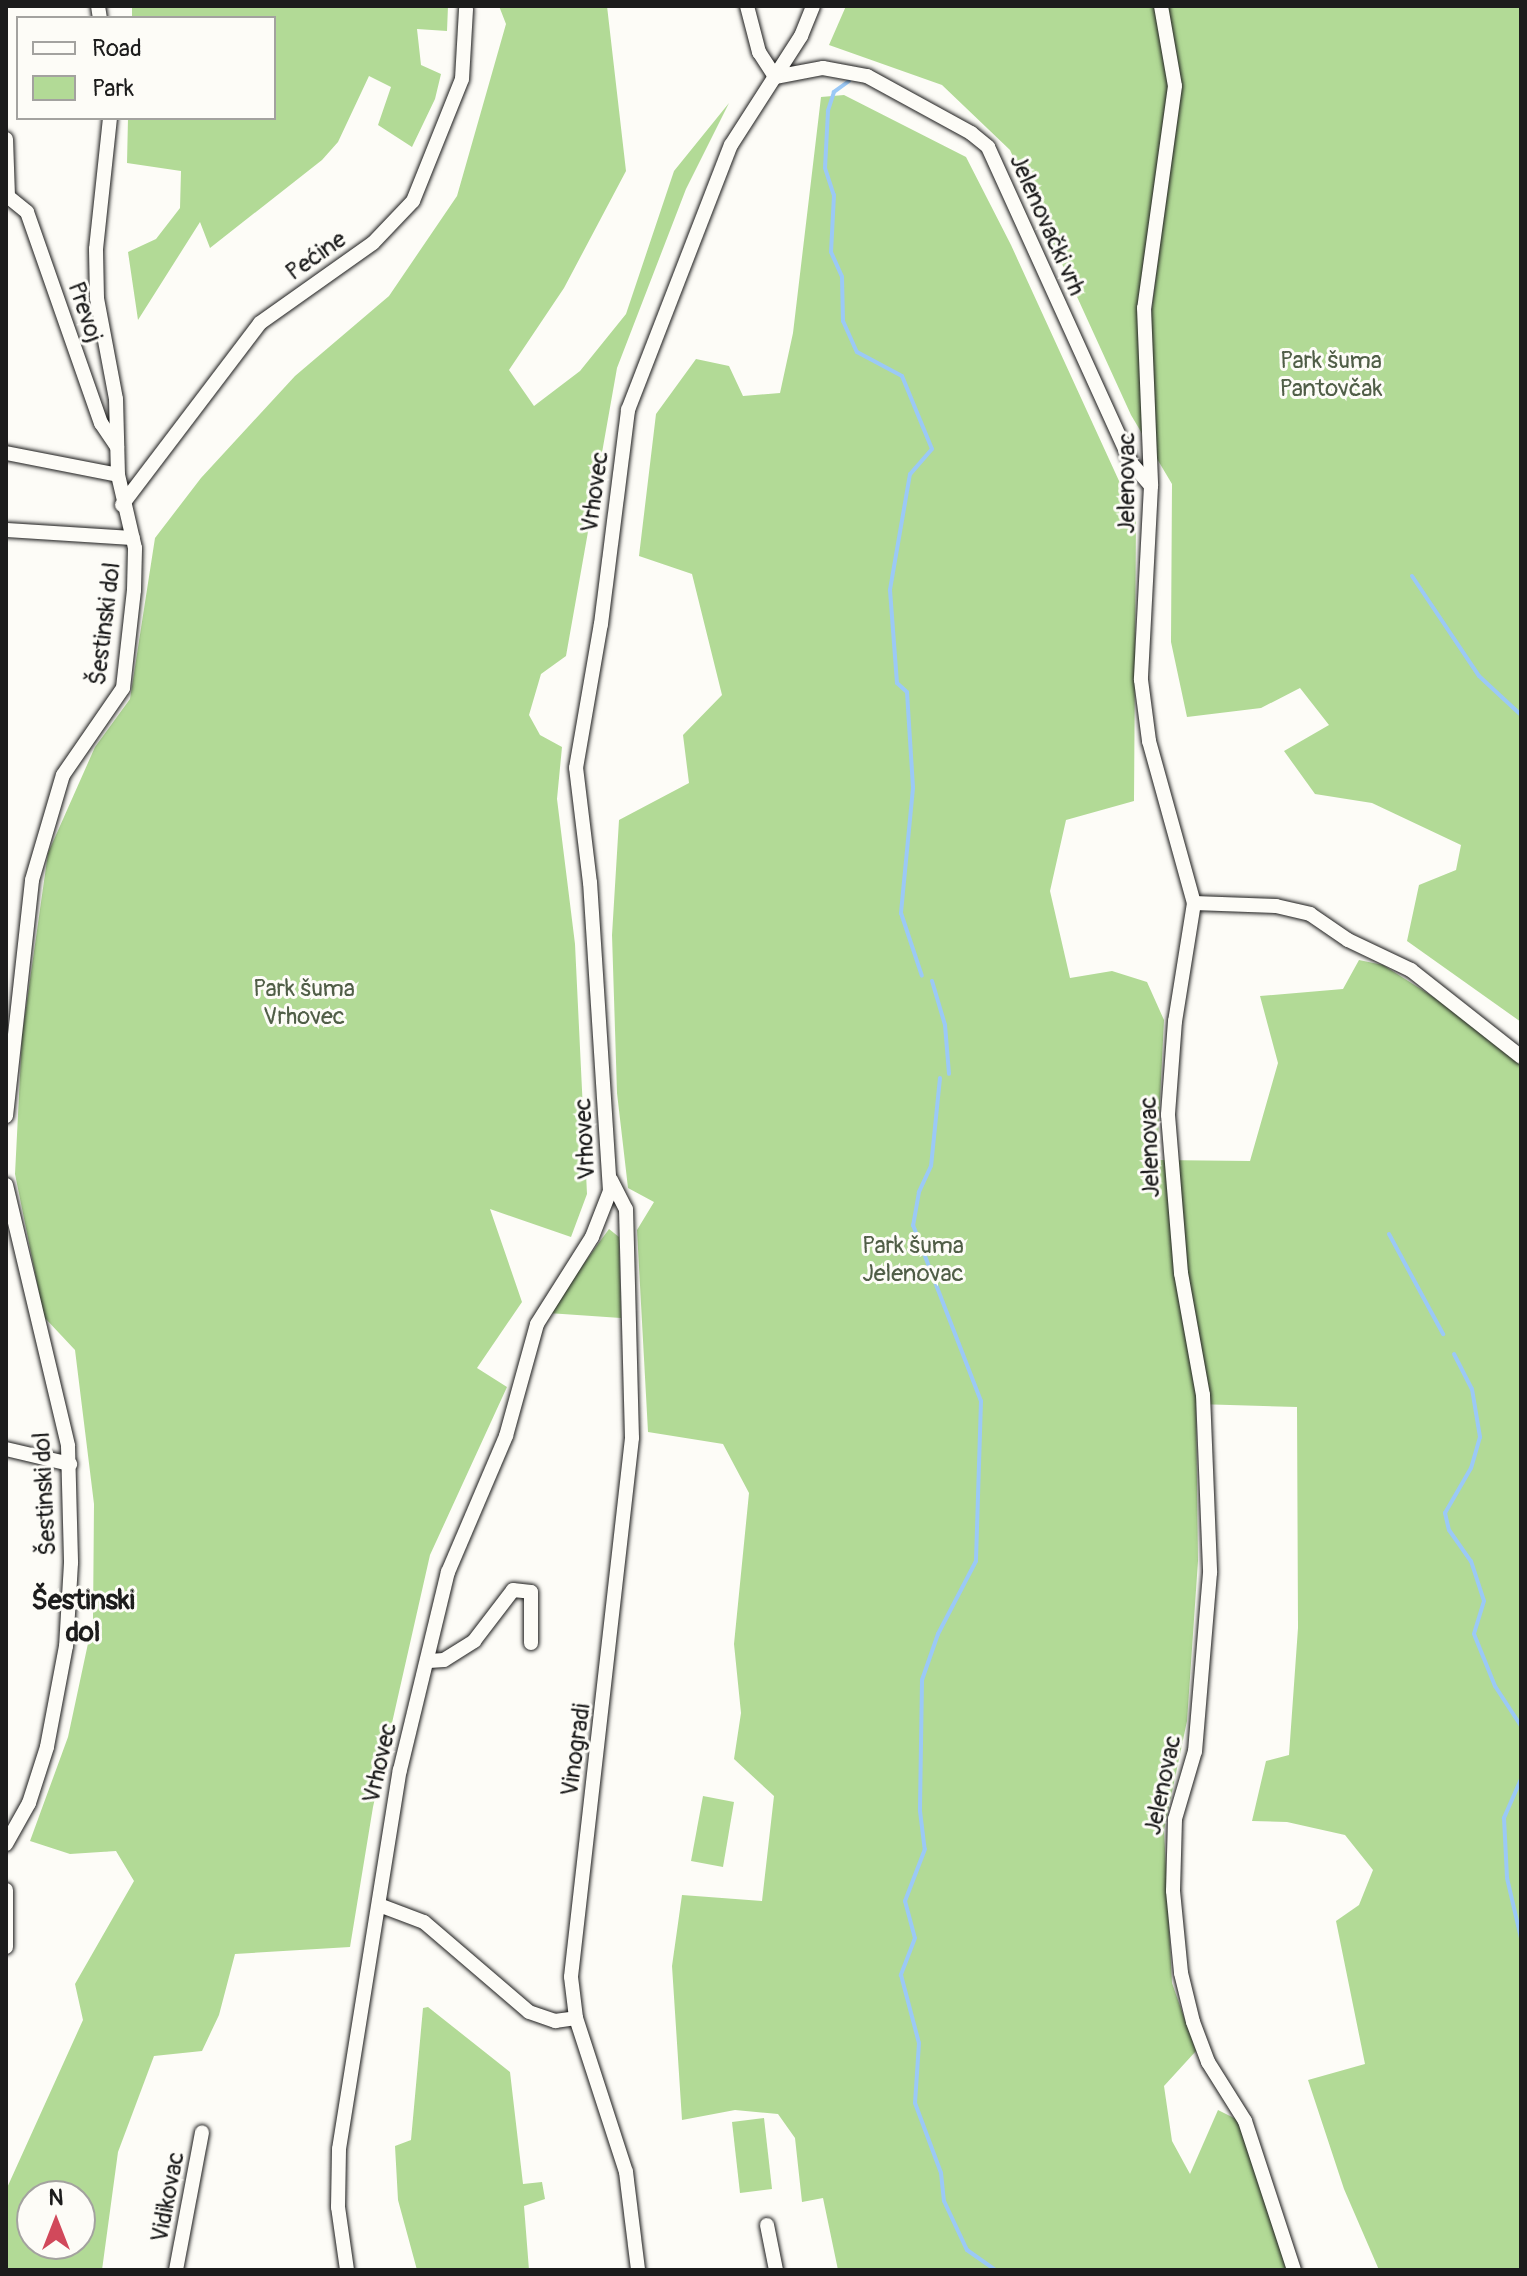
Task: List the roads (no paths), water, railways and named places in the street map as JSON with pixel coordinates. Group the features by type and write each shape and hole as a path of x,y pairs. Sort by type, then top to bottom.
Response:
{"street":[{"path":"747,6 759,52 775,77"},
{"name":"Vrhovec","path":"347,2270 338,2207 339,2149 379,1905 392,1803 429,1661 448,1572 506,1436 537,1324 602,1218 610,1179 590,883 576,768 578,734 601,624 628,410 731,145 775,77 813,6"},
{"name":"Jelenovac","path":"1161,6 1175,86 1144,308 1151,486 1141,680 1149,741 1194,903 1175,1021 1168,1115 1181,1273 1203,1395 1210,1573 1195,1751 1175,1819 1173,1891 1181,1973 1193,2022 1208,2062 1245,2121 1294,2270"},
{"name":"Pećine","path":"122,505 260,323 373,243 413,201 462,79 466,9"},
{"name":"Jelenovački vrh","path":"775,77 823,68 867,76 971,133 988,147 1132,464 1151,486"},
{"name":"Šestinski dol","path":"6,1116 11,1021 29,891 52,803 71,761 114,708 123,688 136,573 133,538 122,505 118,475 116,399 97,298 96,249 110,120"},
{"name":"Prevoj","path":"6,139 7,195 27,212 96,411 117,447"},
{"path":"6,453 118,475"},
{"path":"6,530 133,538"},
{"path":"1194,903 1276,906 1310,914 1348,940 1411,970 1521,1057"},
{"name":"Vinogradi","path":"610,1179 623,1199 627,1228 632,1438 607,1692 570,1952 576,2018 626,2172 638,2270"},
{"name":"Šestinski dol","path":"6,1185 70,1464 70,1588 59,1691 34,1790 6,1844"},
{"path":"602,1218 627,1228"},
{"path":"6,1449 70,1464"},
{"path":"429,1661 444,1660 474,1641 513,1590 531,1592 531,1643"},
{"path":"6,1890 6,1947"},
{"path":"379,1905 424,1922 529,2012 555,2021 576,2018"},
{"name":"Vidikovac","path":"176,2270 202,2132"},
{"path":"767,2225 776,2270"}],"waterway":[{"path":"849,81 834,92 828,111 825,168 834,195 831,252 842,277 843,321 857,352 902,376 932,449 910,474 890,590 897,683 907,692 913,788 901,913 922,976"},
{"path":"1412,576 1479,676 1521,715"},
{"path":"932,981 945,1025 949,1074"},
{"path":"940,1078 931,1166 919,1192 913,1225 981,1401 976,1561 938,1634 922,1680 920,1811 925,1849 905,1901 915,1938 901,1975 919,2043 915,2103 941,2173 944,2201 967,2250 996,2270"},
{"path":"1389,1234 1443,1334"},
{"path":"1454,1354 1472,1389 1480,1437 1471,1468 1445,1513 1449,1530 1471,1561 1484,1601 1474,1634 1495,1686 1521,1726"},
{"path":"1521,1779 1504,1818 1507,1878 1521,1938"}],"district":[{"name":"Šestinski dol","path":"83,1617"}],"park label":[{"name":"Park šuma Pantovčak","path":"1331,375"},
{"name":"Park šuma Vrhovec","path":"304,1003"},
{"name":"Park šuma Jelenovac","path":"913,1260"}]}
